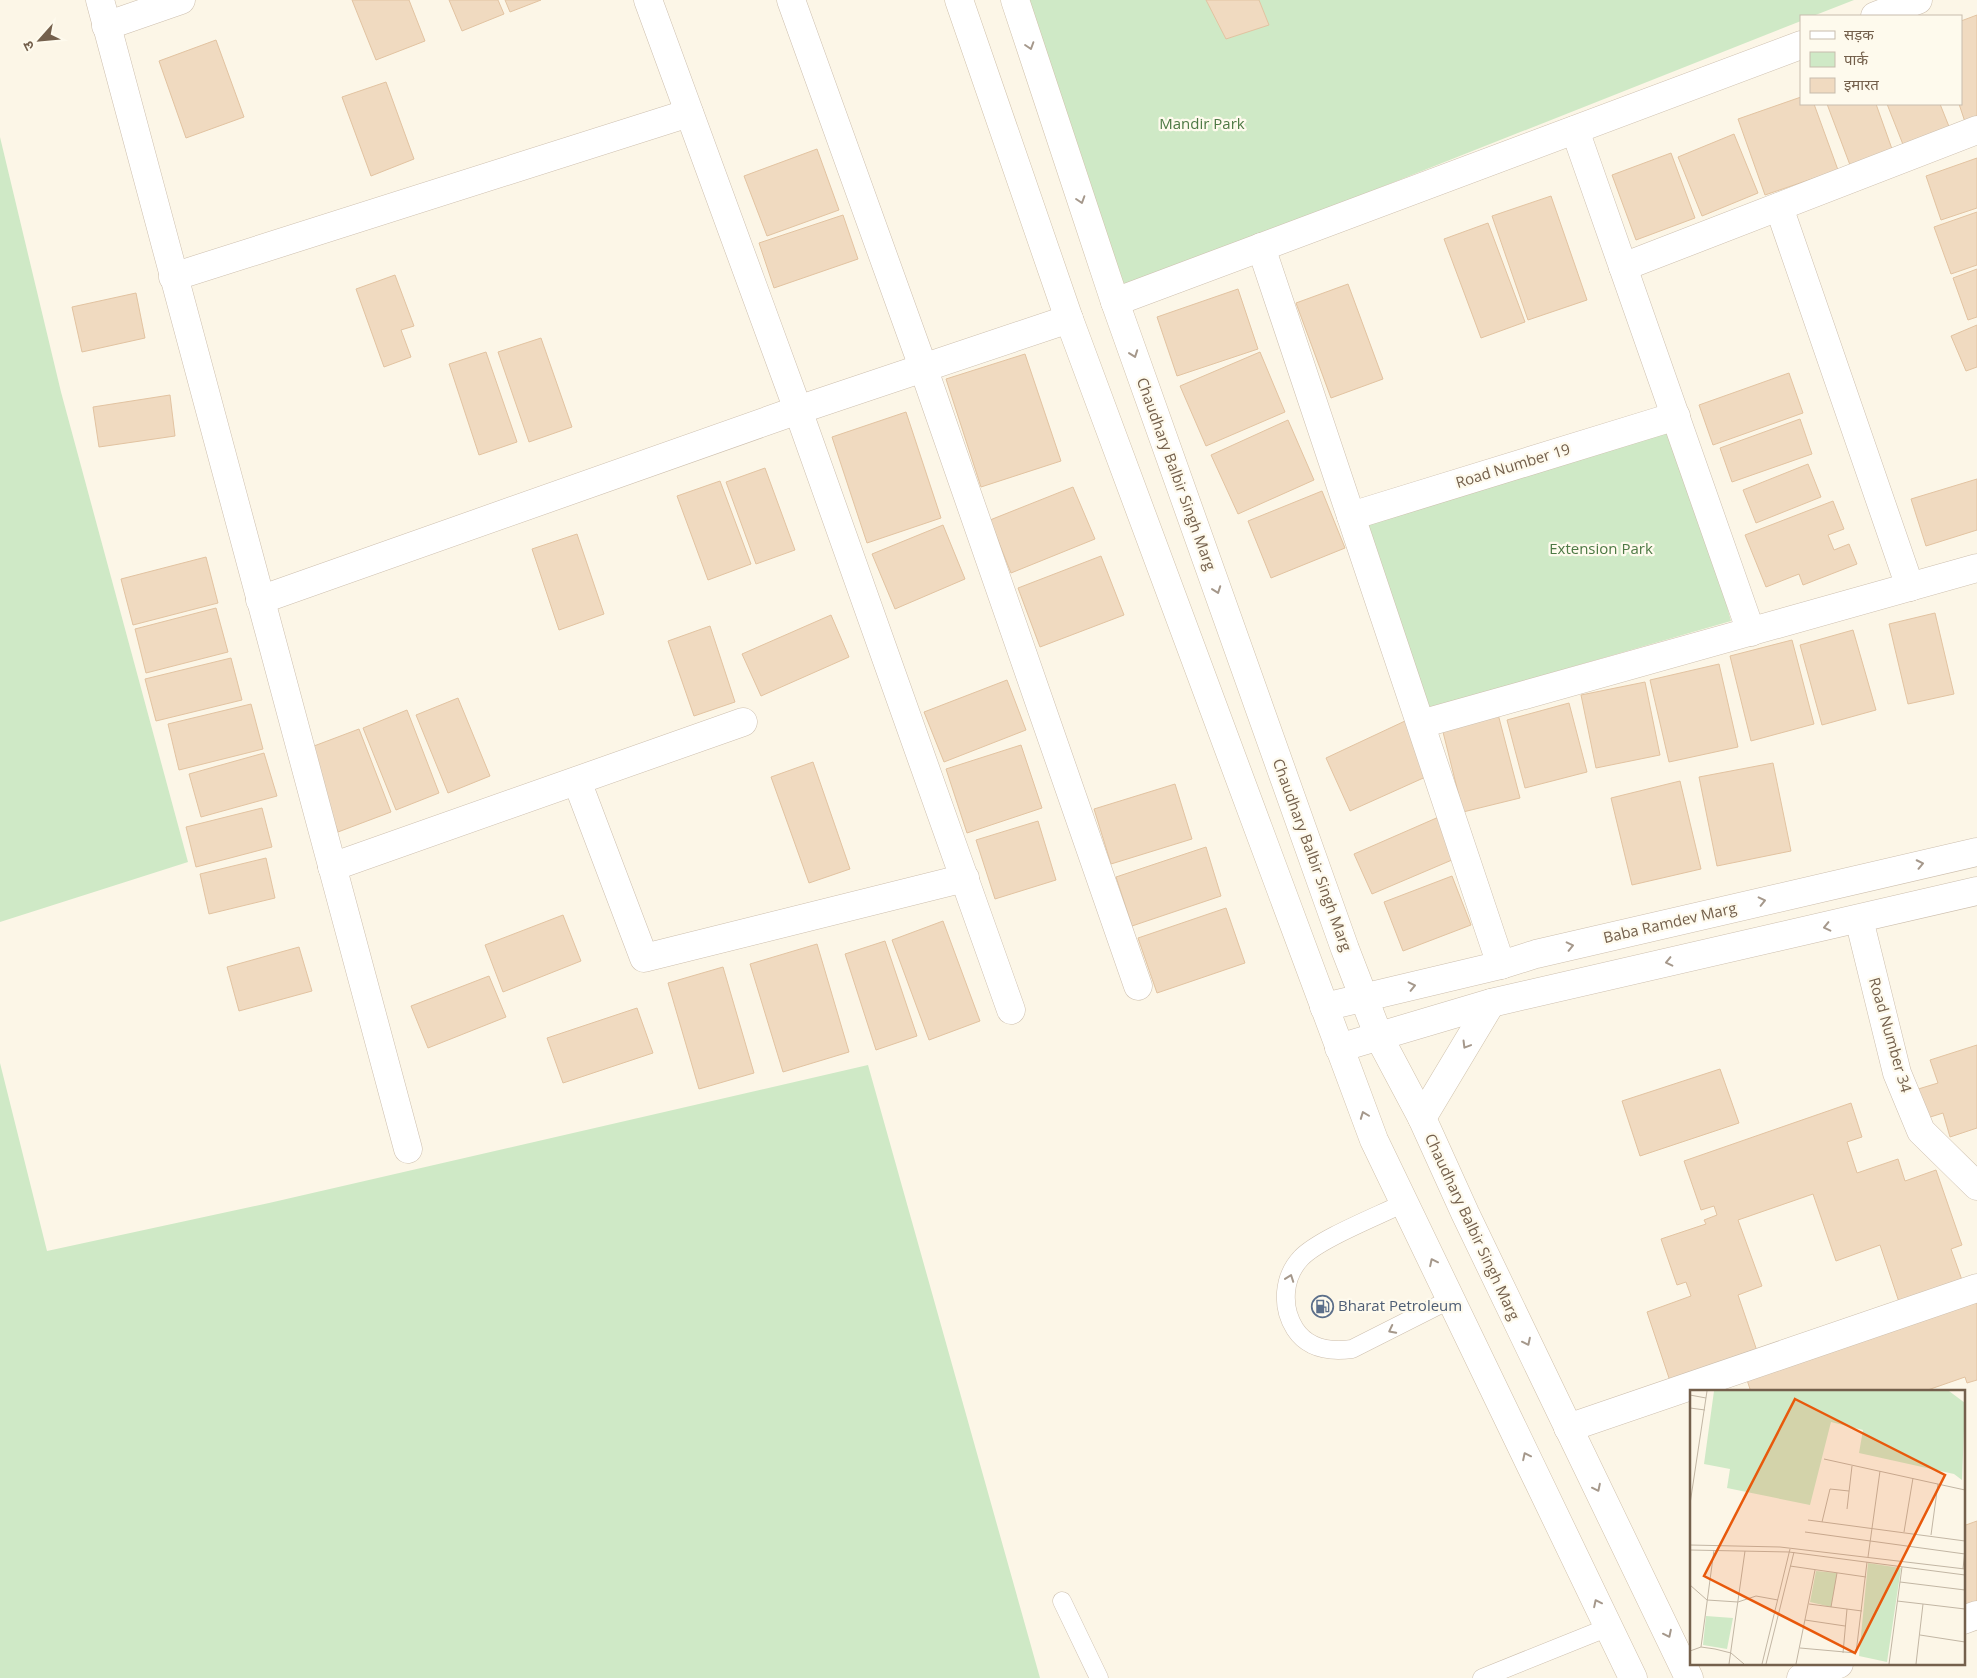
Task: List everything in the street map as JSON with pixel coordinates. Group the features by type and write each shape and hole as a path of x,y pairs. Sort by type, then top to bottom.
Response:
{"street":[{"path":"100,0 408,1149"},
{"path":"106,26 181,0"},
{"path":"648,0 798,410 1012,1010"},
{"path":"791,0 923,367 1138,986"},
{"path":"958,0 1069,319 1374,1140 1633,1678"},
{"name":"Chaudhary Balbir Singh Marg","path":"1015,0 1115,302 1338,930 1380,1037 1422,1118 1469,1222 1690,1678"},
{"path":"1878,15 1918,0"},
{"path":"1115,302 1800,44"},
{"path":"173,277 689,113"},
{"path":"1576,130 1751,632"},
{"path":"1623,267 1977,130"},
{"path":"1779,207 1910,587"},
{"path":"1261,247 1501,964"},
{"path":"260,600 798,410 1069,319"},
{"name":"Road Number 19","path":"1350,516 1676,416"},
{"path":"1420,724 1977,568"},
{"path":"332,867 743,722"},
{"path":"577,781 644,958 965,878"},
{"name":"Baba Ramdev Marg","path":"1324,1007 1556,950 1977,852"},
{"path":"1339,1048 1491,1003 1977,891"},
{"name":"Road Number 34","path":"1859,919 1897,1073 1921,1132 1977,1186"},
{"path":"1422,1118 1491,1003"},
{"path":"1568,1428 1977,1288"},
{"path":"1964,1620 1977,1615"},
{"path":"1801,1678 1834,1666"}],"lane":[{"path":"1404,1203 1328,1240 1301,1258 1290,1274 1286,1290 1286,1310 1295,1329 1307,1343 1323,1349 1338,1351 1352,1349 1451,1300"},
{"path":"1062,1601 1099,1678"},
{"path":"1482,1678 1609,1628"}],"green space":[{"name":"Mandir Park","path":"1026,0 1854,0 1816,15 1800,15 1800,21 1124,289"},
{"path":"0,137 61,392 188,862 0,922"},
{"name":"Extension Park","path":"1676,416 1731,621 1430,708 1351,516"},
{"path":"0,1063 47,1251 269,1203 868,1065 1040,1678 0,1678"}],"building":[{"path":"352,0 409,0 425,41 376,60"},
{"path":"449,0 498,0 504,14 462,31"},
{"path":"505,0 541,0 510,12"},
{"path":"1206,0 1259,0 1269,25 1226,39"},
{"path":"1977,15 1977,121 1966,125 1959,105 1962,105 1962,21"},
{"path":"216,40 244,117 186,138 159,61"},
{"path":"386,82 414,159 371,176 342,97"},
{"path":"1800,97 1800,105 1814,105 1838,170 1765,195 1738,119"},
{"path":"1827,105 1876,105 1892,149 1850,165"},
{"path":"1887,105 1940,105 1950,129 1904,147"},
{"path":"1734,134 1758,193 1702,216 1678,157"},
{"path":"817,149 839,210 767,236 744,176"},
{"path":"1671,153 1695,218 1636,240 1612,175"},
{"path":"1977,158 1977,208 1941,220 1926,176"},
{"path":"1551,196 1587,300 1528,320 1492,216"},
{"path":"1977,212 1977,265 1951,274 1934,227"},
{"path":"843,215 858,259 774,288 759,243"},
{"path":"1488,223 1525,322 1481,338 1444,239"},
{"path":"1977,269 1977,317 1968,320 1953,278"},
{"path":"395,275 414,326 401,330 411,357 384,367 356,289"},
{"path":"1348,284 1383,379 1331,398 1296,303"},
{"path":"1238,289 1258,349 1177,376 1157,317"},
{"path":"136,293 145,338 82,352 72,307"},
{"path":"1977,325 1977,367 1966,371 1951,336"},
{"path":"541,338 572,427 529,442 498,352"},
{"path":"486,352 517,442 479,455 449,364"},
{"path":"1260,352 1285,412 1206,446 1180,386"},
{"path":"1025,354 1061,461 981,487 946,379"},
{"path":"1789,373 1803,413 1713,445 1699,405"},
{"path":"170,395 175,436 99,447 93,407"},
{"path":"906,412 941,518 867,543 832,437"},
{"path":"1800,419 1812,454 1732,482 1720,448"},
{"path":"1288,420 1314,480 1238,514 1211,455"},
{"path":"1808,464 1821,497 1756,523 1743,490"},
{"path":"765,468 795,550 756,564 726,482"},
{"path":"1977,479 1977,530 1926,546 1911,499"},
{"path":"720,481 751,564 708,580 677,496"},
{"path":"1073,487 1095,539 1011,573 990,520"},
{"path":"1322,491 1345,548 1271,578 1248,521"},
{"path":"1833,501 1844,529 1828,535 1834,550 1849,544 1857,564 1803,585 1799,574 1766,587 1745,535"},
{"path":"943,525 965,579 895,609 872,554"},
{"path":"577,534 604,614 559,630 532,549"},
{"path":"1101,556 1124,615 1040,647 1018,588"},
{"path":"206,557 218,603 133,625 121,579"},
{"path":"216,608 228,652 146,673 135,629"},
{"path":"1935,613 1954,694 1908,704 1889,624"},
{"path":"831,615 849,657 761,696 742,654"},
{"path":"710,626 735,702 694,716 668,641"},
{"path":"1853,630 1876,710 1822,725 1800,645"},
{"path":"1792,640 1814,724 1751,741 1730,656"},
{"path":"231,658 242,700 156,721 145,679"},
{"path":"1719,664 1738,747 1669,762 1650,680"},
{"path":"1007,680 1026,730 944,762 924,712"},
{"path":"1645,682 1660,755 1596,768 1581,695"},
{"path":"458,698 490,776 448,793 416,715"},
{"path":"1569,703 1587,772 1525,788 1507,720"},
{"path":"251,704 263,749 179,770 168,724"},
{"path":"407,710 439,793 396,810 363,728"},
{"path":"1498,714 1520,798 1463,812 1442,728"},
{"path":"1405,721 1430,775 1350,811 1326,758"},
{"path":"359,729 391,812 338,832 306,749"},
{"path":"1021,745 1042,808 967,833 946,769"},
{"path":"264,753 277,796 201,817 189,774"},
{"path":"813,762 850,869 809,883 771,777"},
{"path":"1773,763 1791,851 1717,866 1699,777"},
{"path":"1680,781 1701,869 1632,885 1611,798"},
{"path":"1175,784 1192,839 1111,864 1094,809"},
{"path":"262,808 272,847 196,867 186,827"},
{"path":"1441,816 1459,857 1372,894 1354,854"},
{"path":"1038,821 1056,880 995,899 976,840"},
{"path":"1206,847 1221,896 1132,926 1116,877"},
{"path":"266,858 275,898 209,914 200,874"},
{"path":"1452,876 1471,925 1403,951 1384,902"},
{"path":"1226,908 1245,963 1157,993 1138,938"},
{"path":"563,915 581,961 503,992 485,945"},
{"path":"943,921 980,1021 929,1040 892,940"},
{"path":"885,941 917,1036 876,1050 845,954"},
{"path":"817,944 849,1052 783,1072 750,964"},
{"path":"299,947 312,991 239,1011 227,967"},
{"path":"723,967 754,1073 699,1089 668,983"},
{"path":"489,976 506,1017 428,1048 411,1006"},
{"path":"637,1008 653,1053 563,1083 547,1038"},
{"path":"1977,1045 1977,1128 1950,1137 1943,1113 1924,1119 1915,1090 1938,1083 1930,1060"},
{"path":"1720,1069 1739,1123 1640,1156 1622,1101"},
{"path":"1851,1103 1862,1137 1847,1142 1857,1173 1898,1159 1905,1181 1936,1170 1962,1245 1951,1249 1962,1280 1899,1302 1880,1245 1836,1261 1813,1194 1738,1220 1762,1286 1738,1295 1757,1351 1670,1381 1647,1312 1691,1296 1686,1282 1677,1285 1661,1239 1706,1224 1704,1220 1717,1215 1714,1206 1701,1210 1684,1161"},
{"path":"1977,1299 1977,1380 1967,1383 1965,1377 1928,1390 1750,1390 1747,1380"},
{"path":"1977,1521 1977,1605 1964,1609 1964,1526"}],"place":[{"name":"Bharat Petroleum","path":"1322,1306"}]}
